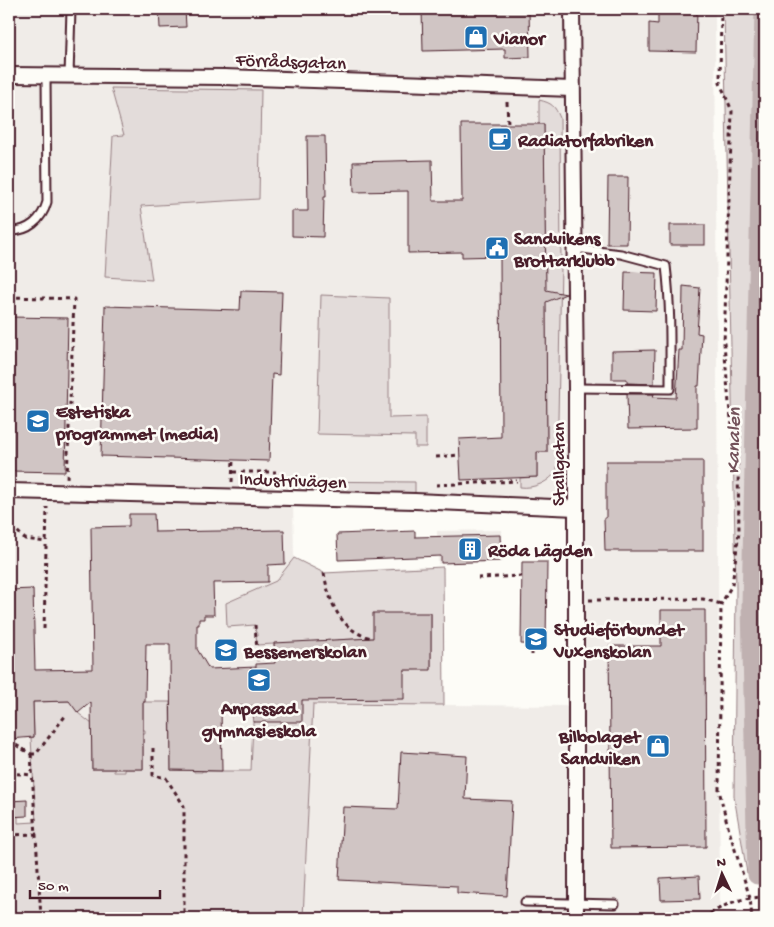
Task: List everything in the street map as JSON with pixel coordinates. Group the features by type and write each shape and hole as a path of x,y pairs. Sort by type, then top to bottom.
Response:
{"street":[{"name":"Stallgatan","path":"572,9 576,388 576,918"},
{"name":"Förrådsgatan","path":"9,75 224,77 572,89"},
{"name":"Industrivägen","path":"9,491 231,496 576,508"}],"lane":[{"path":"69,76 71,9"},
{"path":"9,231 19,232 37,221 43,215 47,202 46,76"},
{"path":"574,248 621,254 666,266 670,295 670,388 576,388"},
{"path":"525,902 615,904"}],"path":[{"path":"721,9 720,83 732,111 724,343 729,404 738,467 739,532 732,585 720,604 719,790 728,827 750,898 752,918"},
{"path":"507,87 508,124"},
{"path":"9,297 74,299 67,492"},
{"path":"436,456 460,455"},
{"path":"231,496 233,460"},
{"path":"232,472 276,472"},
{"path":"436,485 517,481"},
{"path":"44,629 48,492"},
{"path":"9,519 10,524 25,539 46,542"},
{"path":"324,573 331,602 341,619 348,627 361,635 373,638"},
{"path":"478,578 522,576"},
{"path":"576,600 703,598 720,604"},
{"path":"255,625 258,664"},
{"path":"532,645 532,655"},
{"path":"9,741 32,754 36,754 66,715"},
{"path":"153,748 153,775 166,778 183,805 184,918"},
{"path":"32,754 42,918"},
{"path":"9,773 33,775"},
{"path":"9,835 37,834"},
{"path":"703,918 729,902 750,898 765,898"}],"shaded area":[{"path":"9,9 715,9 720,907 702,918 9,918","holes":["293,498 576,508 575,706 444,705 443,595 424,566 324,573 294,558"]},
{"path":"724,9 765,9 765,871 747,873 734,796 736,588"},
{"path":"111,88 261,90 259,199 141,206 152,280 105,277 113,136 124,135"},
{"path":"539,100 547,102 552,106 560,118 561,266 557,470 550,478 536,486 520,487 520,478 537,477 537,452 547,452 544,124 539,124"},
{"path":"321,295 389,298 389,418 426,417 426,447 415,447 415,436 317,434"},
{"path":"292,481 415,482 415,501 292,498"},
{"name":"Röda Lägden","path":"502,530 503,562 438,564 437,531"},
{"path":"294,558 324,573 443,567 444,705 313,704 303,918 9,918 9,817 18,816 18,823 36,822 31,738 34,737 33,702 71,701 78,713 92,724 92,769 114,769 114,772 125,772 125,769 143,769 143,733 145,733 145,730 143,730 143,702 170,702 171,770 194,770 194,772 251,771 253,722 302,700 404,670 431,669 431,614 373,638 257,645 255,625 227,627 226,603 276,581"}],"building":[{"path":"159,9 185,9 186,27 160,28"},
{"name":"Vianor","path":"422,9 529,9 530,57 505,58 505,49 423,51"},
{"path":"658,9 697,9 696,52 649,51 649,23 658,24"},
{"path":"461,124 544,124 546,290 566,294 546,302 547,452 537,452 537,477 461,480 459,439 501,437 500,256 462,257 462,252 408,253 408,191 354,192 353,162 432,160 433,201 462,201"},
{"path":"307,136 325,136 326,197 324,197 323,237 292,236 292,211 308,211"},
{"path":"608,177 628,177 627,244 607,244"},
{"path":"670,225 705,225 705,245 670,245"},
{"path":"625,272 657,273 656,311 624,310"},
{"path":"683,286 700,288 697,333 702,334 699,386 697,386 697,428 628,429 627,394 654,394 653,397 676,398 679,350 682,350"},
{"path":"241,291 282,292 279,375 272,374 269,461 101,456 105,306 240,310"},
{"path":"9,317 68,318 65,472 9,471"},
{"path":"655,350 654,384 627,383 627,379 612,379 612,351"},
{"path":"606,461 703,461 703,551 605,551"},
{"name":"Bessemerskolan","path":"129,514 154,514 155,532 284,530 285,564 268,565 268,582 213,583 214,615 204,615 204,619 199,619 199,625 197,625 197,649 209,669 256,667 256,664 275,663 274,643 373,638 373,613 431,613 431,670 404,670 404,699 302,700 302,722 253,722 253,706 221,706 222,771 171,770 170,644 146,644 145,702 143,702 143,769 92,769 91,702 78,713 69,701 33,702 34,737 9,739 9,590 33,589 35,670 93,669 91,527 129,526"},
{"path":"415,531 415,537 500,535 501,561 441,563 441,556 338,560 337,534"},
{"path":"522,562 547,562 546,645 521,644"},
{"name":"Bilbolaget Sandviken","path":"661,610 705,610 706,847 611,848 609,646 661,646"},
{"path":"401,752 467,756 465,799 512,801 507,896 457,893 457,886 339,880 343,807 398,809"},
{"path":"27,800 27,816 9,817 9,801"},
{"path":"699,876 700,899 661,900 660,878"}],"waterway":[{"name":"Kanalen","path":"757,875 751,605 764,9"}],"place":[{"name":"Vianor","path":"476,37"},
{"name":"Radiatorfabriken","path":"500,139"},
{"name":"Sandvikens Brottarklubb","path":"497,248"},
{"name":"Estetiska programmet (media)","path":"38,421"},
{"name":"Röda Lägden","path":"470,549"},
{"name":"Studieförbundet Vuxenskolan","path":"536,639"},
{"name":"Bessemerskolan","path":"226,650"},
{"name":"Anpassad gymnasieskola","path":"259,680"},
{"name":"Bilbolaget Sandviken","path":"658,746"}]}
